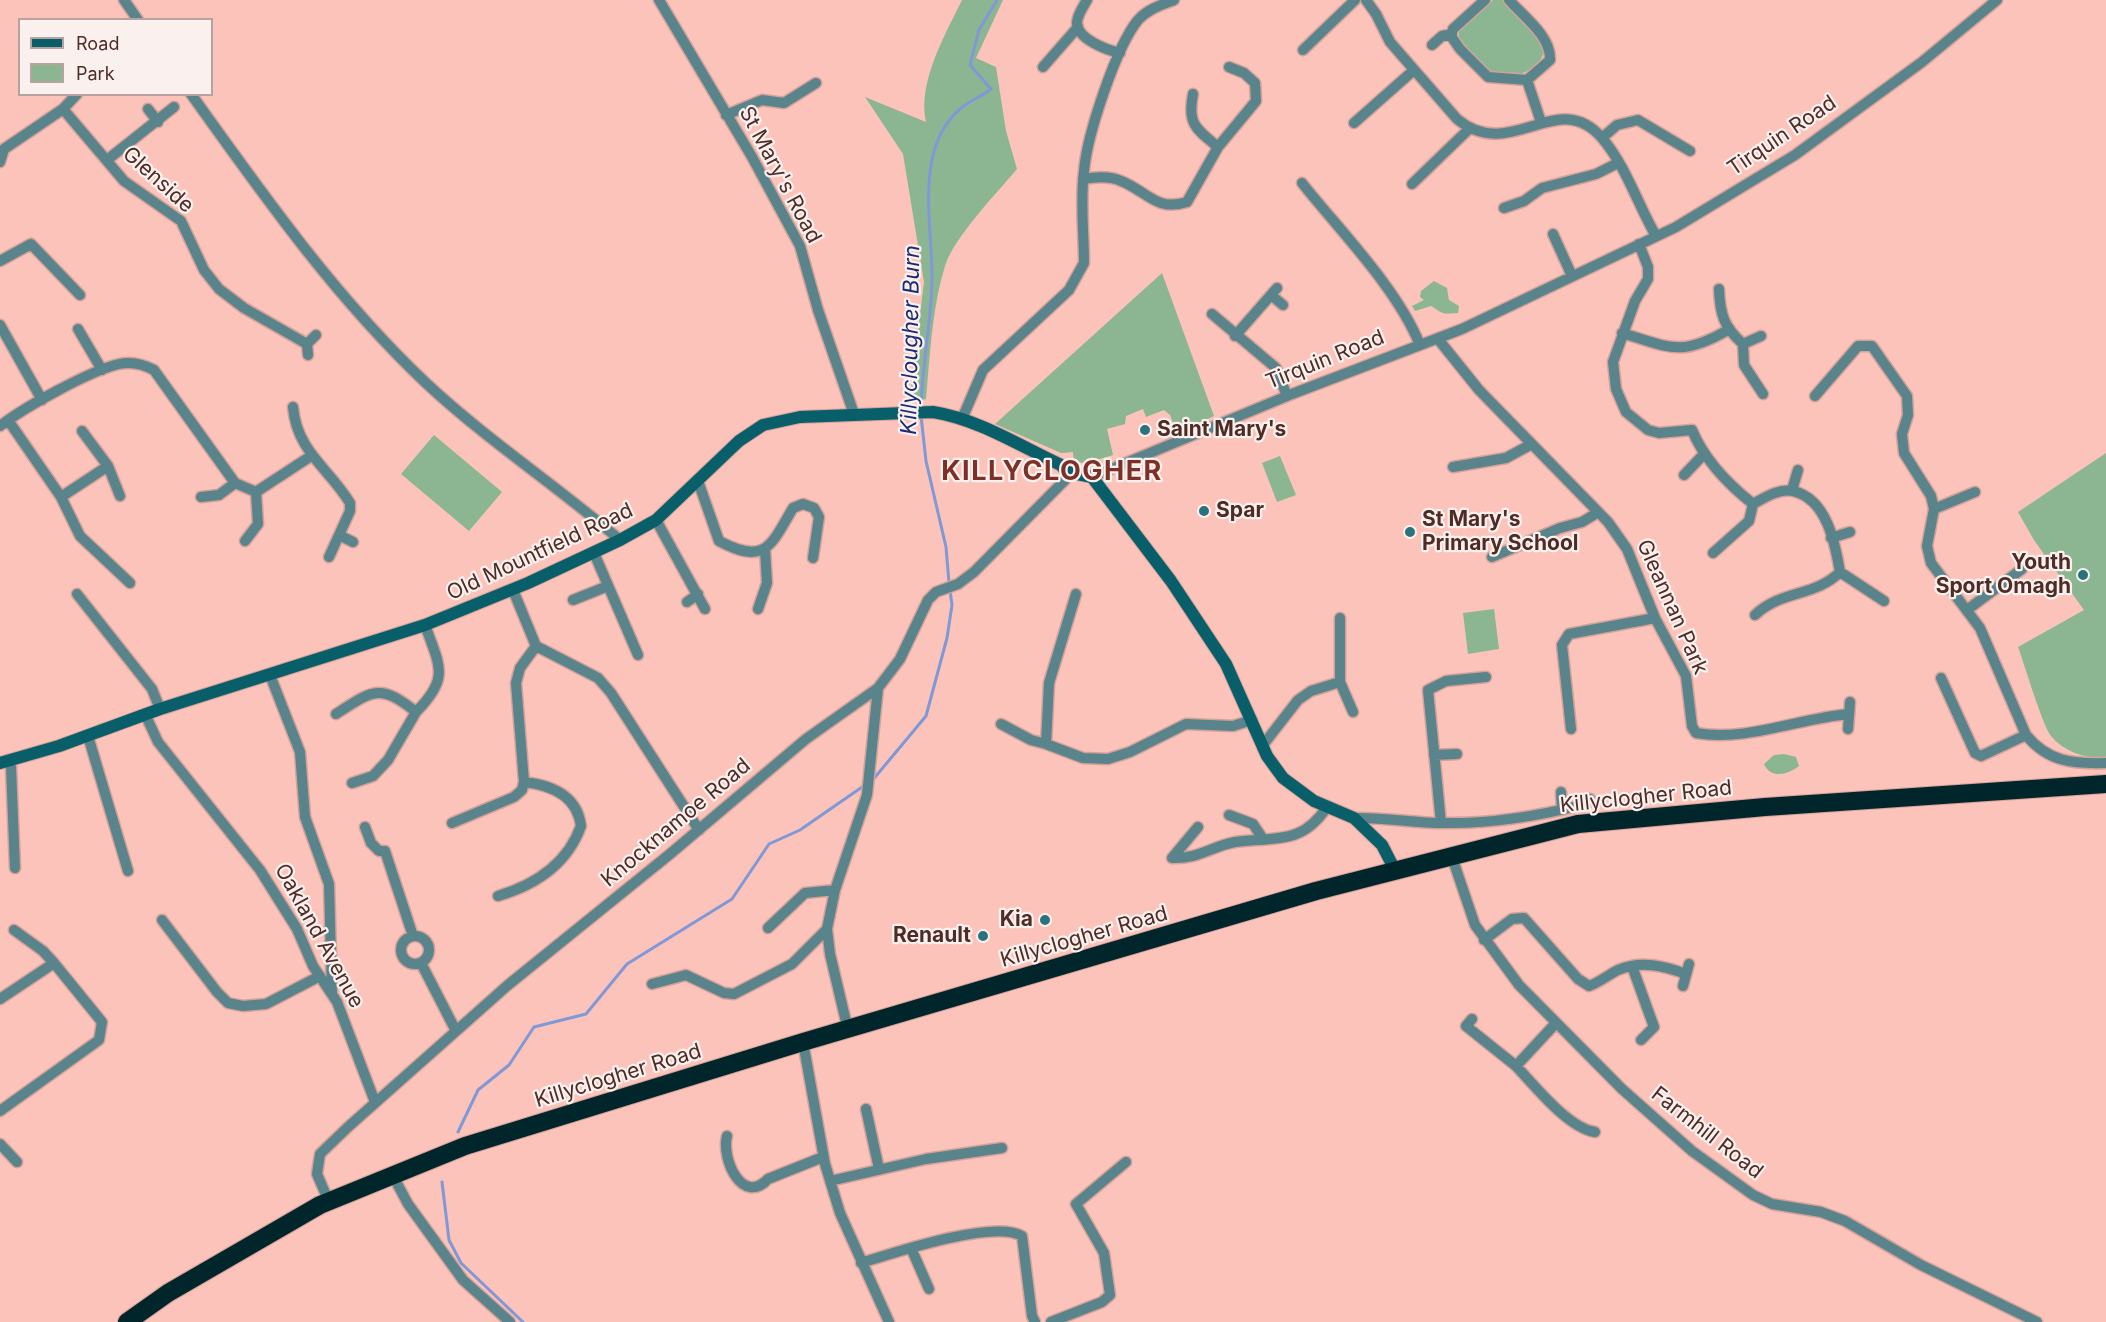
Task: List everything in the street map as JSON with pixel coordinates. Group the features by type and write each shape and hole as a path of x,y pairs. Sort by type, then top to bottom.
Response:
{"highway":[{"name":"Killyclogher Road","path":"128,1322 168,1293 329,1202 392,1174 465,1146 803,1042 1316,891 1578,824 1765,807 2106,784"}],"street":[{"path":"124,0 137,18"},
{"name":"St Mary's Road","path":"659,0 800,246 818,310 854,414"},
{"path":"1087,0 1077,21 1078,27 1090,40 1120,53"},
{"path":"962,419 983,370 1069,290 1080,274 1084,263 1083,179 1087,155 1101,106 1120,53 1138,21 1147,12 1174,0"},
{"path":"1303,50 1354,0"},
{"path":"1366,0 1390,42 1468,129 1493,135 1509,134 1541,122 1567,119 1586,125 1602,138 1618,163 1656,236"},
{"path":"1485,0 1453,29 1452,34 1460,49 1488,77 1527,80 1550,60 1550,50 1544,38 1509,0"},
{"name":"Tirquin Road","path":"1092,477 1287,396 1438,339 1692,218 1795,155 1922,62 1996,0"},
{"path":"1043,67 1078,27"},
{"path":"1432,45 1442,36 1452,34"},
{"path":"1083,179 1111,178 1122,181 1159,203 1178,205 1187,202 1218,147 1256,101 1255,83 1244,73 1229,67"},
{"path":"1354,123 1414,70"},
{"path":"1527,80 1541,122"},
{"path":"726,115 762,100 784,103 816,83"},
{"path":"1193,94 1191,120 1198,131 1218,147"},
{"path":"0,162 4,149 63,109 75,96"},
{"path":"192,96 321,272 383,339 476,429 620,540"},
{"path":"107,160 158,122 174,107"},
{"name":"Glenside","path":"63,109 124,181 181,221 204,270 219,290 307,350 316,335"},
{"path":"148,109 158,122"},
{"path":"1602,138 1617,125 1638,120 1690,151"},
{"path":"1412,184 1468,129"},
{"path":"1504,208 1524,201 1542,188 1596,174 1618,163"},
{"path":"1302,183 1395,299 1409,320 1420,345"},
{"path":"1553,234 1572,276"},
{"path":"0,261 31,244 80,296"},
{"path":"1639,244 1648,267 1648,279 1622,333 1612,362 1616,389 1626,412 1638,424 1659,433 1692,430 1704,454 1738,492 1753,504"},
{"path":"1719,289 1720,306 1728,330 1743,344 1744,365 1763,394"},
{"path":"1235,336 1274,291 1283,304"},
{"path":"1212,314 1235,336 1276,368 1287,396"},
{"path":"0,325 42,400"},
{"path":"78,329 102,370"},
{"path":"1622,333 1666,346 1683,348 1701,346 1728,330"},
{"path":"1743,344 1761,336"},
{"name":"Gleannan Park","path":"1438,339 1479,390 1530,445 1608,522 1627,549 1655,618 1686,676 1692,726 1696,734 1746,732 1818,717 1849,714"},
{"path":"1815,396 1858,346 1872,346 1907,396 1908,414 1902,434 1904,453 1931,496 1934,509 1927,546 1931,563 1980,628 2026,735 2037,748 2061,761 2106,763"},
{"path":"130,583 80,536 61,497 4,423 42,400 102,370 120,364 142,363 154,370 235,483 256,492"},
{"path":"293,407 295,427 311,456 350,503 350,512 329,557"},
{"name":"Old Mountfield Road","path":"4,762 88,736 160,709 425,625 513,590 594,553 656,520 739,441 763,425 800,417 921,412 962,419 1061,465 1067,472"},
{"path":"82,430 108,466 120,496"},
{"path":"1453,466 1506,458 1530,445"},
{"path":"1684,475 1704,454"},
{"path":"256,492 311,456"},
{"path":"61,497 108,466"},
{"path":"1792,490 1798,470"},
{"path":"1067,472 1092,477 1171,581 1226,664 1263,746 1283,778 1303,795 1354,818 1382,845 1396,872"},
{"name":"Knocknamoe Road","path":"329,1202 317,1174 320,1154 456,1031 806,739 878,688 900,659 927,600 945,588 958,584 974,572 1065,480 1067,472"},
{"path":"698,481 719,541 745,551 765,549 770,546 793,508 803,504 814,508 819,517 813,558"},
{"path":"201,497 219,495 235,483"},
{"path":"1713,553 1749,521 1753,504 1773,493 1792,490 1807,498 1825,516 1840,572 1884,601"},
{"path":"245,541 258,524 256,492"},
{"path":"1934,509 1975,492"},
{"path":"1492,557 1560,528 1582,522 1597,513"},
{"path":"656,520 705,609"},
{"path":"1832,538 1850,532"},
{"path":"339,535 353,542"},
{"path":"758,609 767,584 765,549"},
{"path":"594,553 638,655"},
{"path":"1967,610 2022,569"},
{"path":"1755,615 1766,604 1785,595 1821,586 1840,572"},
{"path":"573,600 608,586"},
{"path":"513,590 536,646 598,678 611,693 699,830"},
{"path":"77,594 152,689 160,709"},
{"path":"687,602 698,594"},
{"path":"1046,744 1049,683 1076,594"},
{"path":"1340,618 1340,682 1353,712"},
{"path":"1571,729 1562,645 1569,634 1655,618"},
{"path":"352,783 373,776 388,760 416,712 436,691 439,682 437,657 425,625"},
{"path":"452,823 514,797 522,790 524,782 516,683 520,668 536,646"},
{"path":"270,675 300,752 305,818 329,884 332,994"},
{"path":"1441,823 1428,690 1446,681 1486,677"},
{"path":"1941,678 1975,753 1980,756 2026,735"},
{"path":"1263,746 1298,700 1311,691 1340,682"},
{"path":"848,1030 830,954 827,929 835,890 868,790 878,688"},
{"path":"336,714 364,697 384,693 393,695 416,712"},
{"path":"1848,729 1850,702"},
{"name":"Oakland Avenue","path":"145,714 158,742 260,870 297,929 320,976 332,994 359,1055 375,1102"},
{"path":"1001,724 1031,740 1083,758 1108,759 1130,752 1186,724 1233,726 1251,720"},
{"path":"88,736 128,871"},
{"path":"1434,755 1457,754"},
{"path":"4,762 11,767 15,868"},
{"path":"498,896 539,880 577,836 580,826 580,817 562,793 547,785 524,782"},
{"path":"1561,792 1562,810"},
{"path":"1354,818 1383,817 1441,823 1530,817 1586,804 1590,799"},
{"path":"1198,827 1172,858 1201,856 1215,847 1295,835 1315,824 1328,807"},
{"path":"1229,815 1253,824 1263,839"},
{"path":"365,827 371,843 379,851 385,851 412,936"},
{"name":"Farmhill Road","path":"1452,856 1475,925 1484,940 1519,985 1657,1122 1753,1195 1772,1204 1821,1212 1845,1221 1921,1264 2037,1322"},
{"path":"768,928 805,893 835,890"},
{"path":"1484,940 1512,919 1524,918 1578,979 1589,986 1632,966 1687,968 1683,986"},
{"path":"162,920 228,1003 243,1006 266,1004 320,976"},
{"path":"652,984 686,975 724,993 734,994 792,964 827,929"},
{"path":"0,1111 99,1040 102,1022 43,951 14,930"},
{"path":"412,936 423,939 429,949 425,960 421,963 407,963 400,951 406,939 412,936"},
{"path":"0,999 54,963"},
{"path":"421,963 456,1031"},
{"path":"1632,966 1654,1027 1641,1040"},
{"path":"1473,1019 1466,1026 1516,1066 1571,1121 1584,1131 1595,1132"},
{"path":"1516,1066 1556,1023"},
{"path":"803,1042 823,1157 830,1181 861,1263 889,1322"},
{"path":"866,1109 879,1169"},
{"path":"727,1136 724,1147 727,1163 740,1181 751,1188 762,1186 771,1178 823,1157"},
{"path":"0,1144 16,1162"},
{"path":"830,1181 926,1159 1002,1148"},
{"path":"1051,1322 1102,1302 1110,1295 1104,1253 1076,1204 1126,1162"},
{"path":"392,1174 408,1204 463,1280 510,1322"},
{"path":"861,1263 958,1236 1005,1230 1015,1232 1022,1236 1032,1316 1035,1322"},
{"path":"910,1248 929,1289"}],"green space":[{"path":"962,0 1003,0 976,58 996,67 1006,131 1017,169 977,216 950,254 934,315 926,399 909,403 924,282 903,154 865,97 926,122 925,91 929,75"},
{"path":"1493,0 1503,0 1542,42 1541,58 1530,70 1513,75 1496,74 1480,63 1459,39 1459,31"},
{"path":"1162,273 1214,416 1177,433 1170,415 1164,410 1146,417 1143,409 1126,416 1125,424 1107,429 1113,455 1087,463 1074,462 1073,452 1061,453 995,424"},
{"path":"1434,281 1447,288 1449,300 1459,306 1458,313 1443,313 1431,306 1415,311 1412,306 1424,300 1420,297 1421,291"},
{"path":"434,435 502,492 469,531 401,474"},
{"name":"Youth Sport Omagh","path":"2106,453 2106,758 2098,758 2083,756 2069,750 2051,736 2038,708 2018,647 2084,610 2034,540 2018,512"},
{"path":"1280,456 1296,495 1277,502 1262,463"},
{"path":"1494,609 1499,649 1468,654 1463,613"},
{"path":"1784,754 1796,757 1799,766 1790,772 1775,774 1770,772 1764,764 1774,755"}],"waterway":[{"name":"Killyclougher Burn","path":"921,409 932,280 929,213 931,167 936,145 945,126 960,109 991,89 970,65 979,30 997,0"},
{"name":"Killyclougher Burn","path":"921,416 926,461 946,547 949,583"},
{"name":"Killyclougher Burn","path":"871,782 926,716 947,638 952,605 950,590"},
{"name":"Killyclougher Burn","path":"458,1132 478,1090 509,1065 534,1027 586,1014 627,964 732,899 769,844 800,830 865,785"},
{"path":"442,1182 449,1240 461,1263 523,1322"}],"place":[{"name":"Saint Mary's","path":"1145,430"},
{"name":"Spar","path":"1204,511"},
{"name":"St Mary's Primary School","path":"1410,532"},
{"name":"Youth Sport Omagh","path":"2083,575"},
{"name":"Kia","path":"1045,920"},
{"name":"Renault","path":"983,936"}],"district":[{"name":"KILLYCLOGHER","path":"1052,472"}]}
